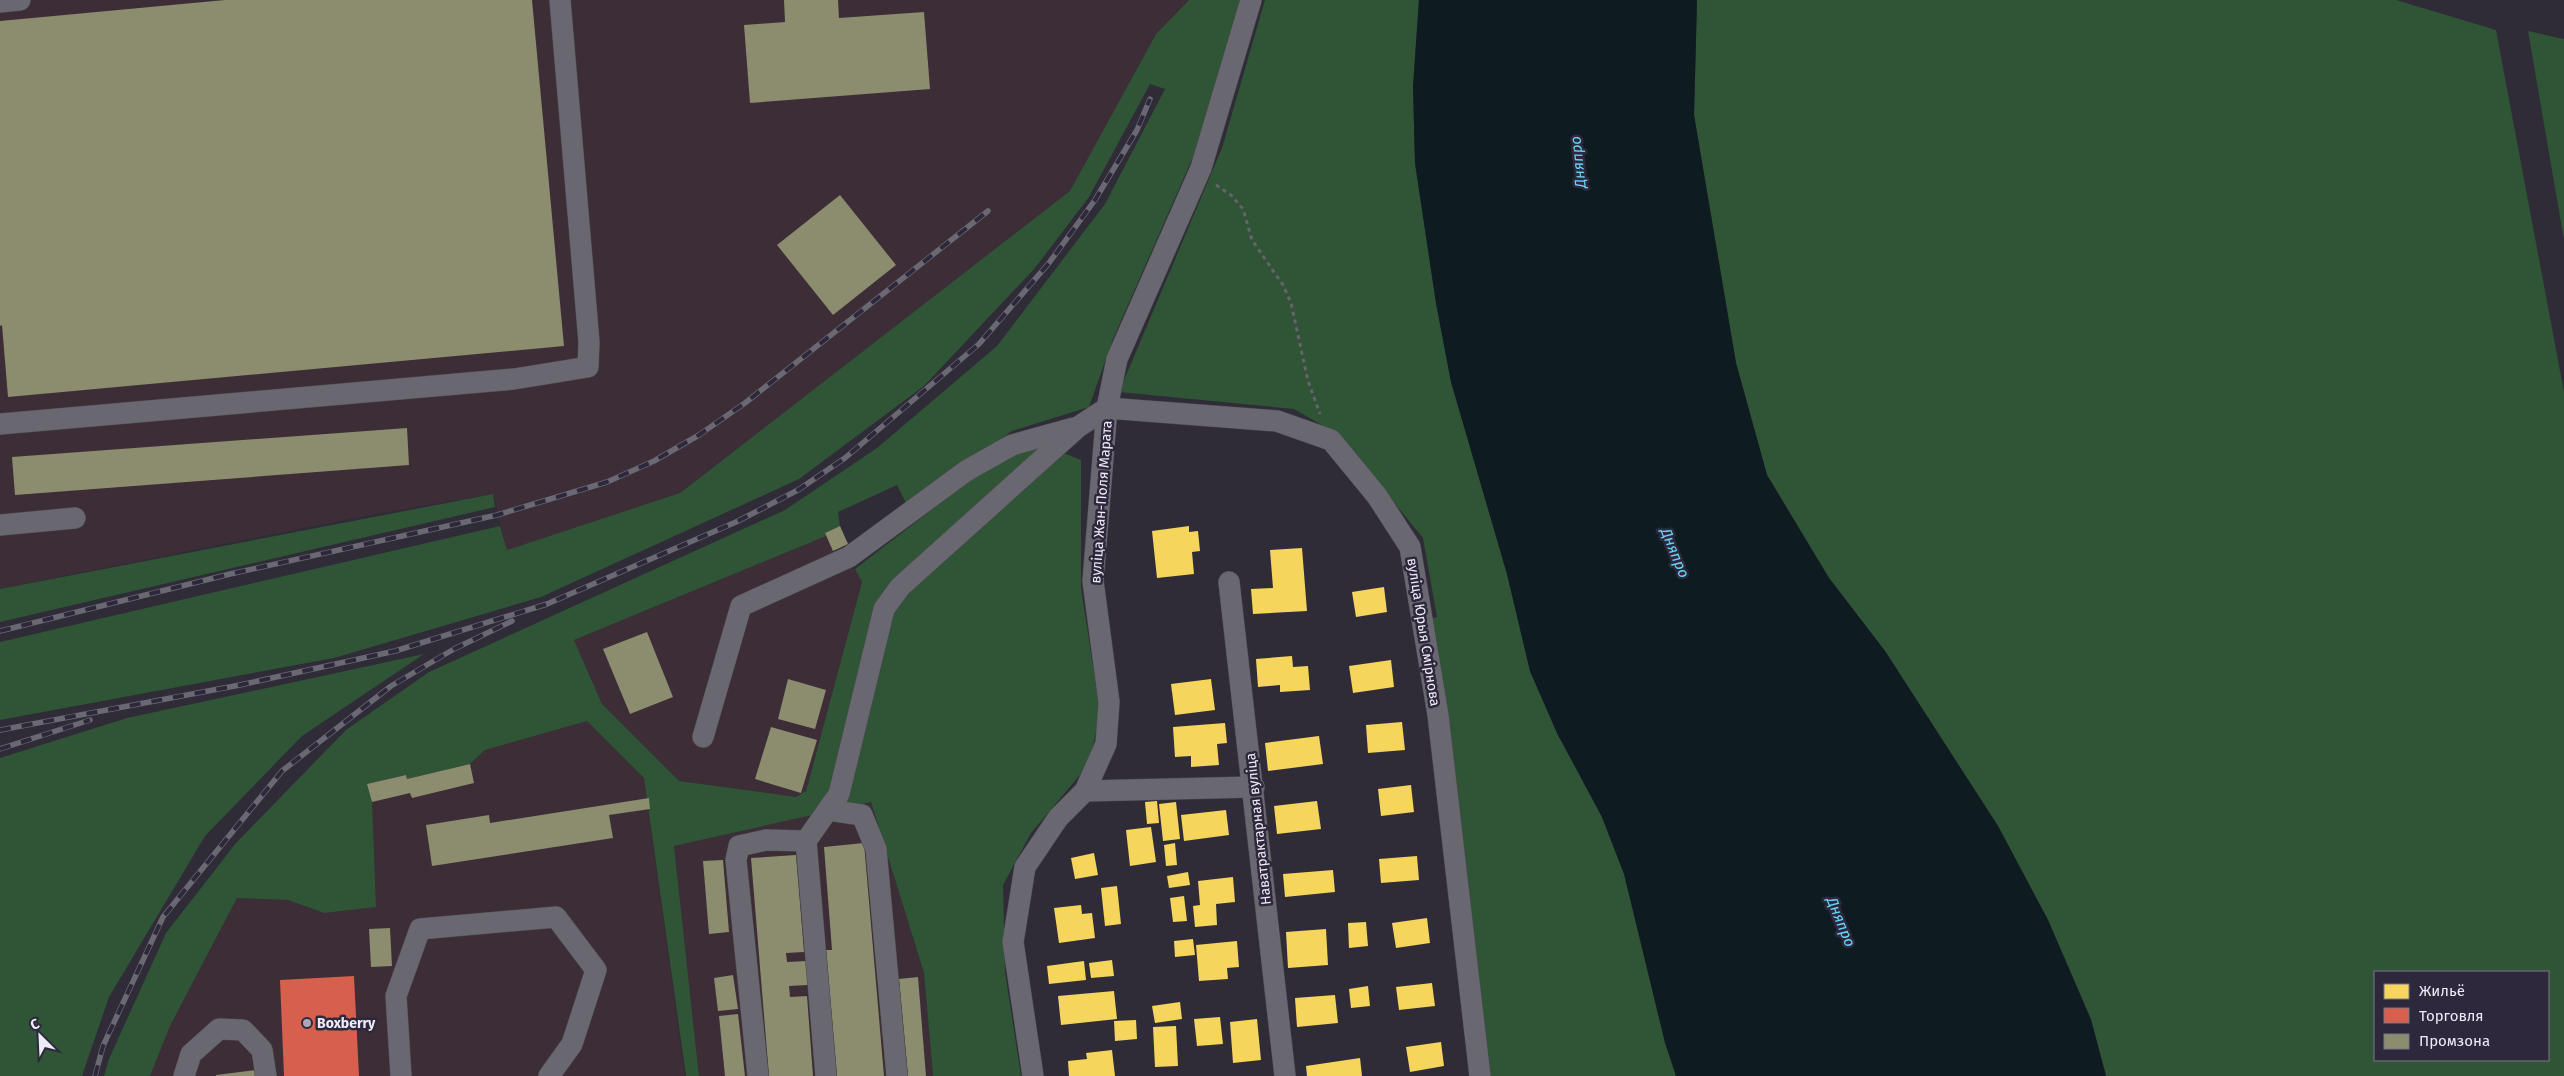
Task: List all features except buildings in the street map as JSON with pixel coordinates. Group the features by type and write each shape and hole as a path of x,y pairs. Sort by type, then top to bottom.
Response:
{"street":[{"path":"0,2 20,0"},
{"path":"0,424 514,379 588,367 589,342 560,0"},
{"name":"вуліца Жан-Поля Марата","path":"1033,1076 1013,942 1024,867 1058,818 1085,791 1106,744 1109,702 1093,580 1107,408 1117,359 1201,168 1251,0"},
{"path":"826,1076 806,841 839,794 884,609 900,587 1078,427 1107,408 1277,421 1331,440"},
{"path":"703,737 741,606 849,557 966,471 1012,445 1078,427"},
{"name":"вуліца Юрыя Смірнова","path":"1331,440 1377,496 1410,547 1438,715 1480,1076"},
{"path":"0,525 75,518"},
{"name":"Наватрактарная вуліца","path":"1229,582 1254,787 1285,1076"},
{"path":"1085,791 1254,787"},
{"path":"828,810 862,815 876,849 897,1076"},
{"path":"758,1076 736,860 739,846 766,840 806,841"},
{"path":"401,1076 396,996 420,930 556,917 596,970 572,1044 549,1076"},
{"path":"184,1076 192,1054 218,1029 243,1030 262,1050 266,1076"}],"path":[{"path":"1201,168 1206,169 1211,180 1224,192 1231,195 1243,210 1252,240 1283,285 1296,322 1308,381 1331,440"}],"shaded area":[{"path":"0,0 1189,0 1156,34 1071,191 680,493 507,551 493,494 365,516 0,589"},
{"path":"840,526 848,544 843,547 862,582 806,791 796,798 679,781 602,704 574,640 825,536 825,533"},
{"path":"587,721 644,778 685,1076 150,1076 170,1026 237,898 288,900 324,913 372,802 367,784 406,775 407,779 470,764 485,750"},
{"path":"871,802 924,973 933,1076 699,1076 674,846"}],"green space":[{"path":"1189,0 1241,0 1200,141 1113,339 1089,407 1012,431 907,505 897,485 838,512 840,526 825,533 826,536 574,640 602,704 679,781 796,797 806,791 862,582 855,569 987,467 1041,444 1081,460 1081,588 1100,711 1090,763 1031,833 1003,885 1005,972 1021,1076 933,1076 924,973 871,802 674,846 699,1076 686,1076 644,778 587,721 485,750 470,764 407,779 405,775 368,784 372,802 376,907 324,913 288,900 237,898 170,1026 150,1076 104,1076 109,1059 166,933 236,843 346,730 429,672 785,510 877,448 997,346 1105,204 1165,89 1150,84 1089,197 1035,268 924,386 799,479 541,597 334,658 0,720 0,642 500,526 507,550 680,493 1070,191 1156,34"},
{"path":"1265,0 1419,0 1413,87 1415,163 1436,303 1451,382 1507,574 1530,671 1557,733 1602,817 1624,874 1676,1076 1478,1076 1421,621 1437,617 1423,538 1339,435 1294,409 1119,392 1222,148"},
{"path":"1697,0 2396,0 2496,30 2564,392 2564,1076 2106,1076 2091,1019 2048,920 1998,826 1885,651 1829,578 1767,475 1736,363 1694,115"},
{"path":"2528,31 2564,39 2564,240"},
{"path":"493,494 495,507 0,622 0,589"},
{"path":"424,654 302,736 205,836 109,997 82,1076 0,1076 0,758 127,718"}],"water":[{"name":"Дняпро","path":"1419,0 1697,0 1694,115 1736,363 1767,475 1829,578 1885,651 1998,826 2048,920 2091,1020 2106,1076 1676,1076 1665,1043 1624,874 1602,817 1557,733 1530,671 1507,574 1451,382 1436,303 1415,163 1413,87"}],"railway":[{"path":"0,730 240,685 395,651 547,604 736,522 798,490 845,458 979,344 1049,263 1095,200 1137,130 1150,99"},
{"path":"0,631 230,574 497,515 607,482 654,461 699,435 745,403 988,211"},
{"path":"95,1076 103,1046 163,917 282,771 391,686 454,649 512,621"},
{"path":"0,749 90,720"}],"place":[{"name":"Boxberry","path":"307,1023"}]}
